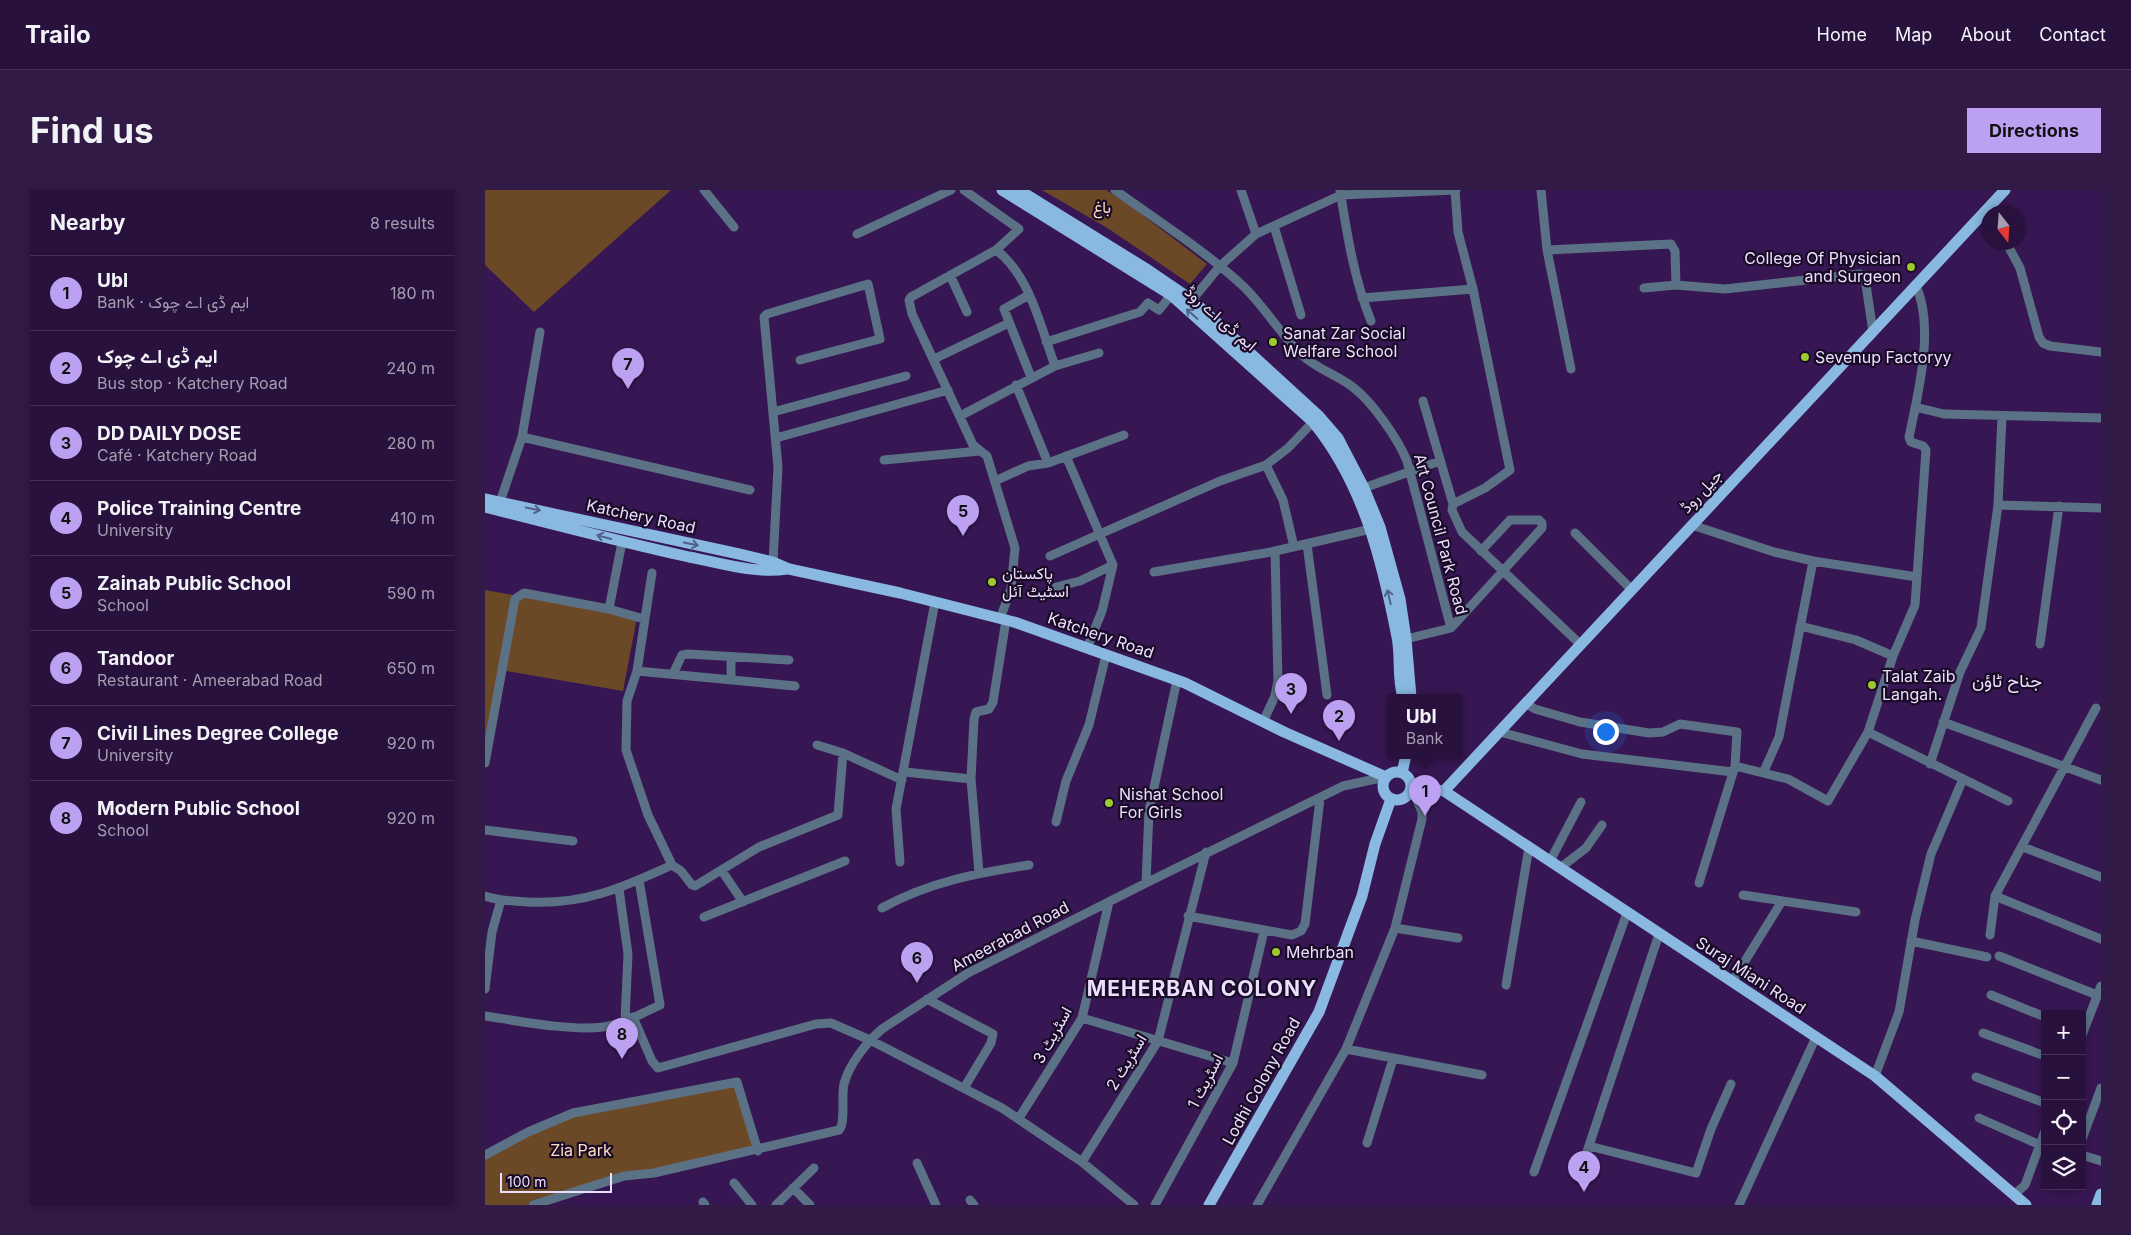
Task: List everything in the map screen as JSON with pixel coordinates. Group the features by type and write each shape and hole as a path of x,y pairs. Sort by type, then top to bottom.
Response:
{"main road":[{"name":"ایم ڈی اے روڈ","path":"1002,190 1192,300 1313,422 1330,443 1360,490 1395,624 1403,694"},
{"name":"ایم ڈی اے روڈ","path":"1019,190 1145,274 1237,347 1319,416 1338,438 1385,545 1400,599 1411,694"},
{"name":"جیل روڈ","path":"1994,205 2005,190"},
{"name":"جیل روڈ","path":"1444,791 1916,286 1981,221"},
{"name":"Katchery Road","path":"485,499 498,506 583,526 658,537 739,554 773,562 789,569 1003,619 1177,680 1263,722 1386,777"},
{"name":"Katchery Road","path":"485,508 498,506"},
{"name":"Katchery Road","path":"583,526 622,542 655,550 768,572 789,569"},
{"path":"655,550 658,537"},
{"path":"737,567 739,554"},
{"path":"1402,773 1405,759"},
{"path":"1392,773 1402,773 1410,780 1411,787 1405,798 1391,799 1385,794 1383,788 1386,777 1392,773"},
{"path":"1411,787 1444,791"},
{"name":"Suraj Miani Road","path":"1444,791 1875,1076 2027,1205"},
{"name":"Lodhi Colony Road","path":"1209,1205 1319,1012 1362,896 1375,844 1391,799"},
{"path":"2097,1205 2101,1194"}],"street":[{"path":"704,190 734,227"},
{"path":"857,234 951,190"},
{"path":"964,190 1019,229 996,250 909,299 912,314 973,445 987,456 1015,548 1016,558 1011,589 1003,619 991,706 975,715 971,779 979,873"},
{"name":"Art Council Park Road","path":"1115,190 1220,266 1256,299 1302,355 1319,369 1353,387 1371,406 1402,450 1451,628"},
{"path":"1241,190 1256,234"},
{"path":"1192,300 1220,266 1256,234 1341,192 1455,190 1458,232 1473,290 1510,470 1485,488 1453,504"},
{"path":"1541,190 1547,250 1571,369"},
{"path":"1341,192 1351,252 1362,298 1371,321"},
{"path":"1274,226 1301,315"},
{"path":"1547,250 1671,244 1675,251 1676,285"},
{"path":"996,250 1017,274 1029,295 1055,366"},
{"path":"2010,250 2020,268 2039,337 2043,343 2049,346 2101,352"},
{"path":"1644,288 1676,285 1725,288 1859,274 1865,278 1873,332"},
{"path":"950,275 967,312"},
{"path":"773,562 778,467 766,361 765,316 868,284 880,339 800,360"},
{"path":"1499,732 1582,754 1764,771 1788,779 1828,801 1868,732 1893,656 1915,605 1926,450 1923,446 1910,440 1923,352 1923,308 1916,286"},
{"path":"1362,298 1473,290"},
{"path":"1029,295 1004,309 1031,377"},
{"path":"1046,342 1140,312 1148,302 1159,310 1171,296"},
{"path":"934,359 1009,323"},
{"path":"498,506 522,437 540,332"},
{"path":"960,416 1055,366 1099,353"},
{"path":"773,412 906,376"},
{"path":"1016,385 1048,463"},
{"path":"776,438 948,390"},
{"path":"1423,401 1453,504 1452,510 1457,525 1481,551 1580,644"},
{"path":"1915,407 1944,414 2101,418"},
{"path":"1930,764 1960,672 1981,628 1998,504 2002,416"},
{"path":"1050,556 1220,481 1266,465 1287,448 1313,422"},
{"path":"995,481 1028,466 1048,463 1124,435"},
{"path":"522,437 750,490"},
{"path":"884,460 980,452"},
{"path":"1066,456 1113,566 1102,611 1087,648"},
{"path":"1360,490 1440,461"},
{"path":"1266,465 1283,500 1294,547"},
{"path":"1998,504 2101,508"},
{"path":"2040,644 2059,506"},
{"path":"1406,639 1451,628 1542,528 1539,520 1510,520 1481,551"},
{"path":"1692,525 1773,552 1813,561 1917,577"},
{"path":"1154,572 1275,552 1371,529"},
{"path":"1575,533 1631,589"},
{"path":"609,609 622,542"},
{"path":"1307,544 1327,695"},
{"path":"1263,722 1275,696 1278,681 1275,552"},
{"path":"1764,771 1779,737 1813,561"},
{"path":"1056,587 1080,581 1113,566"},
{"path":"652,573 637,670 627,701 626,750 648,815 672,865 681,871 693,886 723,871 759,847 838,815 843,754"},
{"path":"485,763 515,598 524,593 609,609 644,619"},
{"path":"900,862 896,808 935,602"},
{"path":"1800,626 1856,640 1893,656"},
{"path":"1056,822 1066,781 1089,725 1106,654"},
{"path":"673,674 682,655 789,660"},
{"path":"731,656 731,680"},
{"path":"637,670 795,686"},
{"path":"1146,883 1149,810 1177,680"},
{"path":"1525,703 1535,709 1580,722 1649,733 1663,732 1680,724 1733,730 1739,736 1734,769 1699,883"},
{"path":"1990,935 1995,896 2096,708"},
{"path":"1943,722 2101,780"},
{"path":"1868,732 2008,801"},
{"path":"817,745 903,776 971,779"},
{"name":"Ameerabad Road","path":"533,1205 624,1176 654,1173 841,1130 844,1082 851,1066 870,1040 882,1028 968,973 1207,852 1343,786 1386,777"},
{"path":"1875,1076 1899,1012 1911,941 1931,854 1963,779"},
{"path":"1257,1205 1346,1050 1395,928 1423,819 1422,812 1411,787"},
{"path":"1189,916 1292,935 1303,928 1320,798"},
{"path":"1550,861 1581,802"},
{"path":"1560,868 1586,848 1602,825"},
{"path":"485,830 573,842"},
{"path":"1506,985 1529,847"},
{"path":"2023,847 2101,877"},
{"name":"اسٹریٹ 2","path":"1082,1162 1158,1041 1207,852"},
{"path":"704,917 845,861"},
{"path":"485,896 501,900 566,902 619,889 672,865"},
{"path":"882,908 932,885 979,873 1029,865"},
{"path":"723,871 743,902"},
{"path":"485,1016 601,1027 629,1019 659,1005 661,1002 655,979 639,880"},
{"path":"619,889 628,954 629,1019 652,1061 658,1068 816,1024 831,1023 870,1040 1019,1118 1082,1162 1133,1205"},
{"path":"1743,895 1856,912"},
{"path":"1995,896 2101,938"},
{"path":"485,989 492,932 501,900"},
{"path":"1732,982 1782,901"},
{"name":"اسٹریٹ 3","path":"1019,1118 1082,1018 1109,902"},
{"path":"1534,1172 1627,913"},
{"path":"1395,928 1458,938"},
{"name":"اسٹریٹ 1","path":"1155,1205 1233,1064 1264,931"},
{"path":"1579,1176 1659,934"},
{"path":"1911,941 1987,957"},
{"path":"1999,956 2097,995"},
{"path":"2086,1025 2101,986"},
{"path":"1991,995 2041,1015"},
{"path":"927,999 993,1034 991,1043 964,1088"},
{"path":"1082,1018 1233,1064"},
{"path":"1983,1033 2042,1055"},
{"path":"1739,1205 1816,1037"},
{"path":"1346,1050 1482,1075"},
{"path":"1367,1143 1393,1058"},
{"path":"1976,1077 2041,1101"},
{"path":"485,1155 529,1132 573,1113 737,1082 758,1150"},
{"path":"1589,1146 1696,1173 1711,1129 1731,1084"},
{"path":"2086,1128 2101,1088"},
{"path":"1979,1118 2041,1143"},
{"path":"2014,1195 2025,1184 2041,1145"},
{"path":"2086,1156 2101,1160"},
{"path":"917,1163 936,1205"},
{"path":"776,1205 814,1168"},
{"path":"734,1183 752,1205"},
{"path":"793,1188 810,1205"}],"green space":[{"path":"485,190 671,190 534,312 485,265"},
{"name":"باغ","path":"1042,190 1106,190 1128,204 1207,264 1190,284 1109,229"},
{"path":"485,590 637,617 623,691 500,670 485,747"},
{"name":"Zia Park","path":"735,1084 755,1149 649,1171 629,1173 531,1201 528,1205 485,1205 485,1157 573,1115"}],"place":[{"name":"College Of Physician and Surgeon","path":"1911,267"},
{"name":"Sanat Zar Social Welfare School","path":"1273,342"},
{"name":"Sevenup Factoryy","path":"1805,357"},
{"name":"Civil Lines Degree College","path":"628,389"},
{"name":"Zainab Public School","path":"963,536"},
{"name":"پاکستان اسٹیٹ آئل","path":"992,582"},
{"name":"Talat Zaib Langah.","path":"1872,685"},
{"name":"DD DAILY DOSE","path":"1291,714"},
{"name":"ایم ڈی اے چوک","path":"1339,741"},
{"name":"Nishat School For Girls","path":"1109,803"},
{"name":"Ubl","path":"1425,816"},
{"name":"Mehrban","path":"1276,952"},
{"name":"Tandoor","path":"917,983"},
{"name":"Modern Public School","path":"622,1059"},
{"name":"Police Training Centre","path":"1584,1192"}],"district":[{"name":"جناح ٹاؤن","path":"2007,680"},
{"name":"MEHERBAN COLONY","path":"1202,988"}]}
